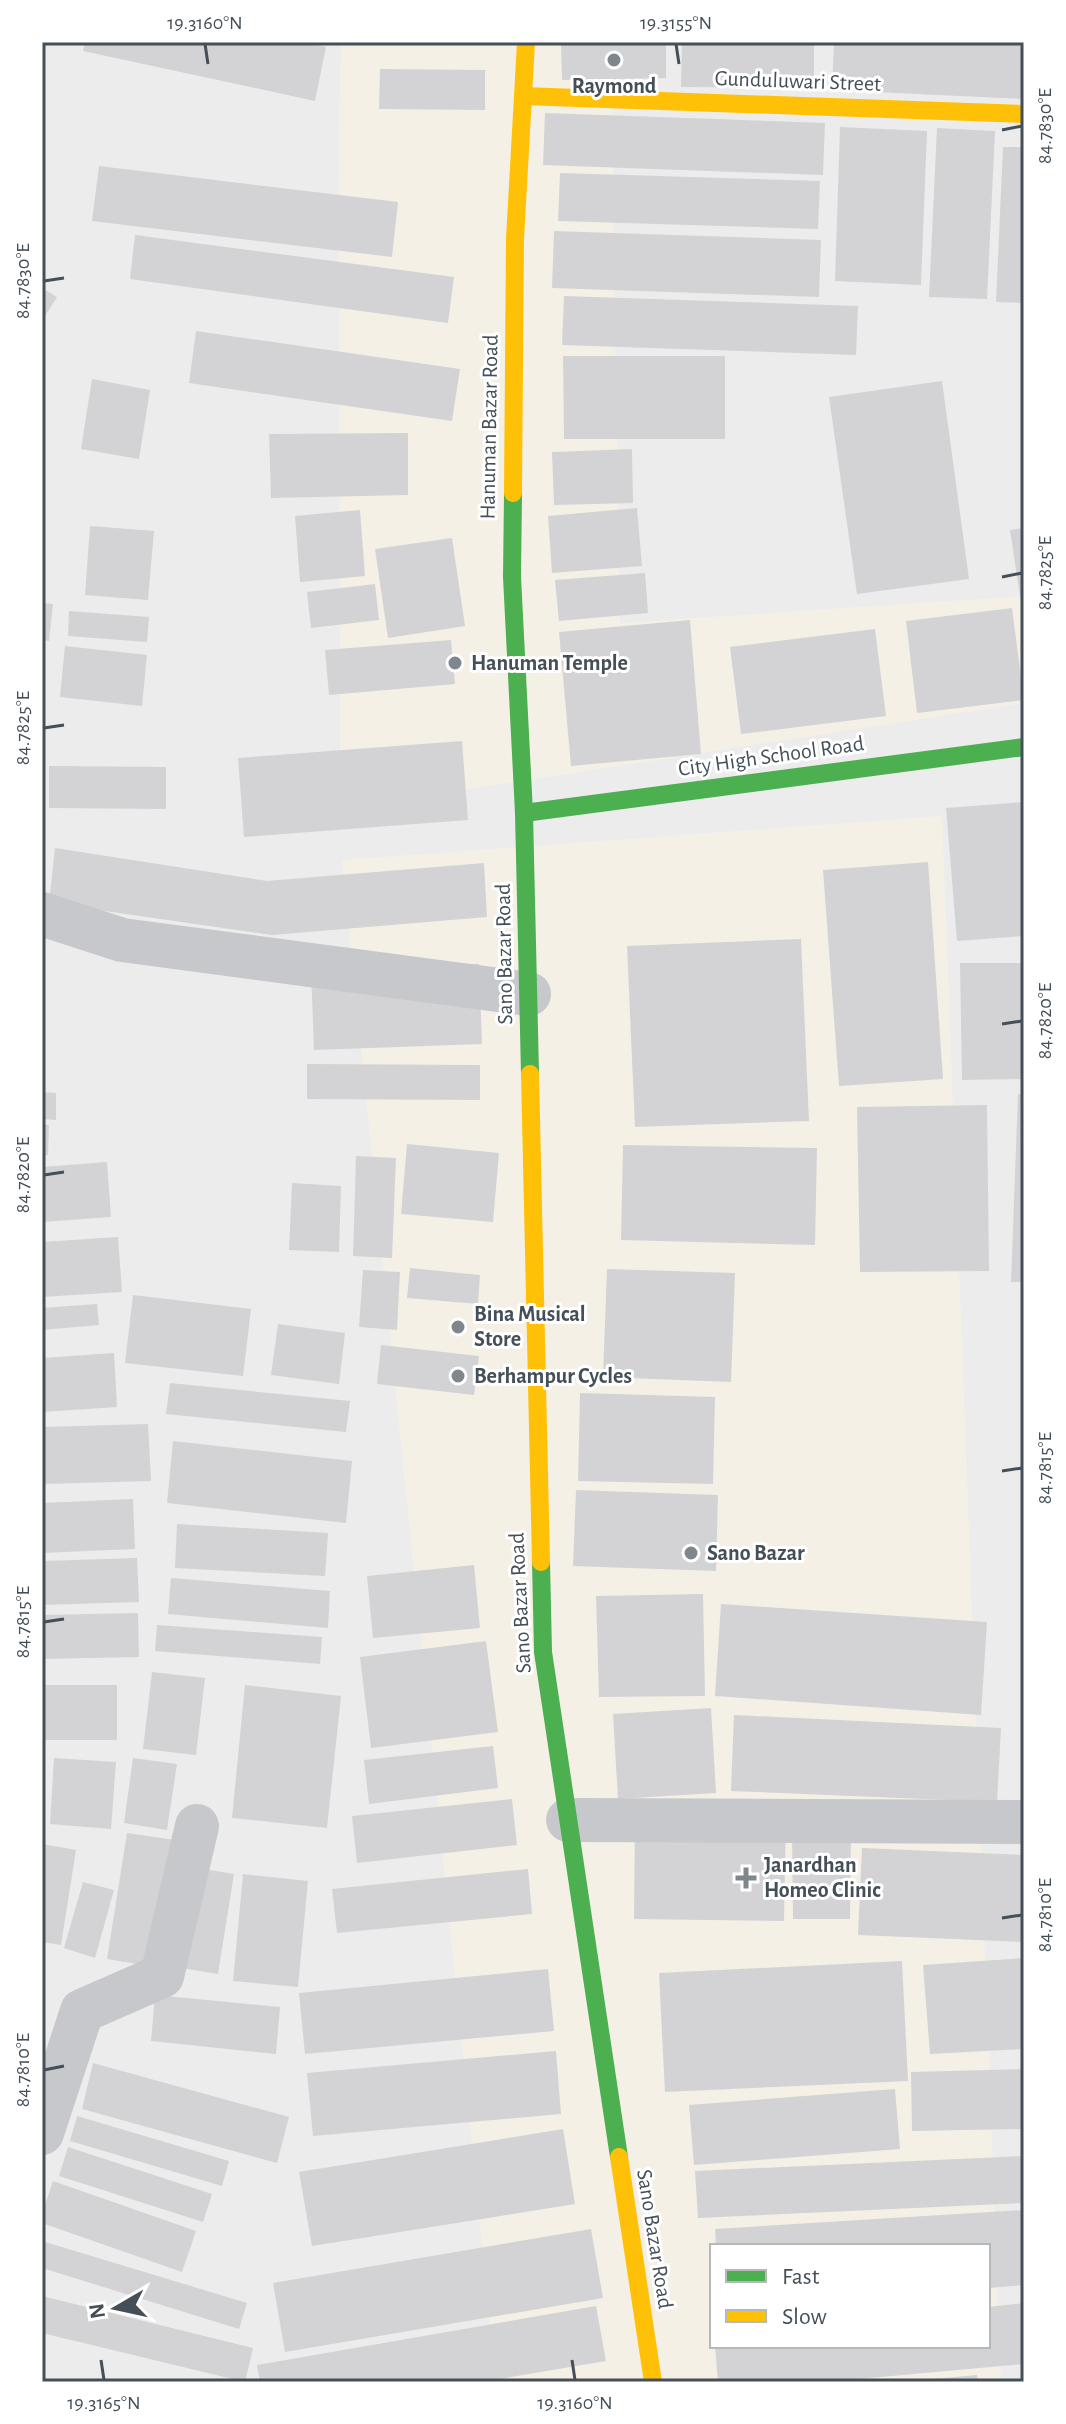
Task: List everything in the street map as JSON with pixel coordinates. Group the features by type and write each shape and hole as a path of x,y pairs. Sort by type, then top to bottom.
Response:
{"street":[{"name":"Hanuman Bazar Road","path":"524,813 512,577 515,239 526,42"},
{"name":"Gunduluwari Street","path":"523,96 1024,114"},
{"name":"City High School Road","path":"524,813 1024,747"},
{"name":"Sano Bazar Road","path":"524,813 543,1652 653,2382"},
{"path":"42,914 122,940 529,994"},
{"path":"568,1820 1024,1822"},
{"path":"42,2133 82,2011 162,1976 197,1826"}],"shaded area":[{"path":"341,42 611,42 620,623 1024,596 1024,703 340,809"},
{"name":"Sano Bazar","path":"942,816 1001,2382 496,2382 342,860"}],"building":[{"path":"85,42 301,42 326,47 315,101 83,51"},
{"name":"Raymond","path":"561,42 666,42 666,78 562,80"},
{"path":"682,42 814,42 814,88 681,87"},
{"path":"834,42 1024,42 1024,99 832,90"},
{"path":"380,69 485,70 485,110 379,109"},
{"path":"545,113 825,123 823,175 543,165"},
{"path":"840,127 927,131 921,285 835,281"},
{"path":"937,128 995,131 987,299 929,297"},
{"path":"1003,147 1024,147 1024,303 996,302"},
{"path":"99,166 398,202 392,257 92,221"},
{"path":"560,173 820,181 818,229 558,221"},
{"path":"554,231 821,240 819,297 552,288"},
{"path":"135,235 454,277 448,323 130,279"},
{"path":"42,288 57,297 42,321"},
{"path":"564,296 858,306 856,355 562,345"},
{"path":"196,331 460,369 452,421 189,383"},
{"path":"563,356 725,356 725,439 564,439"},
{"path":"92,379 150,390 139,459 81,449"},
{"path":"942,381 969,579 857,594 829,397"},
{"path":"408,433 408,495 271,498 269,434"},
{"path":"632,449 633,503 554,505 552,452"},
{"path":"637,508 642,566 552,573 548,516"},
{"path":"360,510 365,576 300,582 295,516"},
{"path":"90,526 154,531 148,600 85,595"},
{"path":"1024,528 1024,609 1022,609 1010,530"},
{"path":"452,538 465,626 388,638 375,549"},
{"path":"645,573 648,613 559,621 555,580"},
{"path":"375,584 379,620 311,628 307,592"},
{"path":"42,603 53,604 49,641 42,640"},
{"path":"1012,608 1024,700 917,713 906,621"},
{"path":"69,611 149,617 147,642 68,636"},
{"path":"690,620 701,754 571,766 559,632"},
{"path":"875,629 886,716 741,734 730,647"},
{"path":"451,640 455,684 329,695 325,650"},
{"path":"65,646 147,655 142,706 60,697"},
{"path":"462,741 468,820 244,837 238,758"},
{"path":"49,766 166,767 166,809 49,808"},
{"path":"1024,802 1024,936 957,941 946,808"},
{"path":"55,848 267,881 484,863 487,917 272,935 49,903"},
{"path":"928,862 943,1079 839,1086 823,870"},
{"path":"801,939 809,1121 635,1127 627,946"},
{"path":"960,963 1024,963 1024,1079 962,1080"},
{"path":"479,964 482,1044 314,1050 311,971"},
{"path":"307,1064 480,1065 480,1100 307,1099"},
{"path":"42,1092 56,1093 56,1120 42,1119"},
{"path":"1018,1094 1024,1094 1024,1282 1011,1282"},
{"path":"987,1105 989,1271 860,1272 857,1107"},
{"path":"42,1124 49,1125 48,1155 42,1155"},
{"path":"407,1144 499,1153 493,1222 401,1214"},
{"path":"623,1145 817,1148 815,1245 621,1240"},
{"path":"356,1156 396,1158 392,1258 353,1256"},
{"path":"107,1162 111,1217 42,1222 42,1167"},
{"path":"292,1183 341,1186 339,1252 289,1250"},
{"path":"118,1237 122,1292 42,1297 42,1242"},
{"path":"410,1268 480,1275 478,1304 407,1298"},
{"path":"607,1269 735,1273 731,1382 603,1377"},
{"path":"363,1270 400,1272 397,1330 359,1327"},
{"path":"133,1295 251,1309 243,1376 125,1363"},
{"path":"97,1304 99,1325 42,1330 42,1308"},
{"path":"278,1324 345,1333 339,1384 271,1375"},
{"path":"381,1345 479,1356 474,1395 377,1384"},
{"path":"114,1353 117,1407 42,1412 42,1358"},
{"path":"170,1383 350,1401 346,1432 166,1414"},
{"path":"580,1393 715,1397 713,1484 578,1481"},
{"path":"148,1424 151,1481 42,1484 42,1427"},
{"path":"173,1441 352,1461 346,1523 167,1503"},
{"path":"576,1490 718,1495 716,1571 573,1566"},
{"path":"133,1499 135,1549 42,1553 42,1503"},
{"path":"177,1524 328,1533 325,1576 175,1568"},
{"path":"137,1558 139,1602 42,1605 42,1561"},
{"path":"474,1565 480,1628 373,1638 367,1576"},
{"path":"171,1578 330,1591 328,1628 168,1614"},
{"path":"703,1594 705,1696 599,1697 596,1596"},
{"path":"721,1604 987,1622 981,1715 715,1696"},
{"path":"138,1613 139,1657 42,1659 42,1615"},
{"path":"157,1625 322,1637 320,1664 155,1651"},
{"path":"486,1641 498,1732 371,1748 360,1657"},
{"path":"152,1672 205,1678 196,1755 143,1749"},
{"path":"42,1685 117,1685 117,1740 42,1740"},
{"path":"245,1685 341,1696 327,1828 232,1818"},
{"path":"711,1708 716,1793 618,1799 613,1714"},
{"path":"734,1715 1001,1728 997,1802 731,1791"},
{"path":"493,1746 498,1788 369,1804 364,1760"},
{"path":"54,1758 116,1762 111,1829 50,1824"},
{"path":"133,1758 177,1764 167,1830 124,1823"},
{"path":"512,1799 517,1845 357,1863 352,1816"},
{"path":"635,1814 786,1816 784,1921 634,1919"},
{"path":"127,1833 175,1840 155,1967 107,1959"},
{"path":"792,1834 851,1834 850,1919 793,1919"},
{"path":"42,1844 76,1850 61,1945 42,1942"},
{"path":"862,1848 1024,1855 1024,1942 858,1935"},
{"path":"191,1867 234,1874 218,1974 175,1967"},
{"path":"528,1869 532,1914 337,1933 332,1889"},
{"path":"243,1874 308,1881 298,1987 233,1981"},
{"path":"83,1882 114,1890 95,1958 64,1948"},
{"path":"1024,1958 1024,2049 930,2054 923,1965"},
{"path":"902,1961 908,2081 665,2092 659,1973"},
{"path":"548,1969 554,2031 305,2054 299,1993"},
{"path":"155,1995 280,2007 276,2054 151,2041"},
{"path":"556,2051 561,2114 313,2136 307,2073"},
{"path":"93,2063 289,2117 277,2163 82,2109"},
{"path":"1024,2069 1024,2129 912,2131 911,2072"},
{"path":"895,2089 900,2149 694,2165 689,2105"},
{"path":"77,2116 229,2161 222,2186 70,2141"},
{"path":"563,2129 575,2204 312,2246 299,2172"},
{"path":"68,2147 212,2194 203,2222 59,2176"},
{"path":"1024,2156 1024,2203 698,2218 695,2171"},
{"path":"53,2181 196,2231 182,2272 42,2223"},
{"path":"1024,2210 1024,2285 990,2288 990,2244 716,2244 715,2229"},
{"path":"591,2229 603,2298 285,2352 273,2283"},
{"path":"42,2241 247,2303 239,2329 42,2268"},
{"path":"42,2296 253,2348 245,2382 42,2333"},
{"path":"1024,2303 1024,2364 826,2382 718,2382 715,2348 990,2348 990,2307"},
{"path":"596,2306 606,2361 482,2382 260,2382 257,2365"},
{"path":"977,2375 978,2382 921,2382 921,2380"}],"traffic: fast":[{"path":"513,493 512,577 524,813 530,1074"},
{"path":"524,813 1024,747"},
{"path":"541,1562 543,1652 619,2157"}],"traffic: slow":[{"path":"513,493 515,239 526,42"},
{"path":"523,96 1024,114"},
{"path":"530,1074 541,1562"},
{"path":"619,2157 653,2382"}],"place":[{"name":"Raymond","path":"614,60"},
{"name":"Hanuman Temple","path":"455,663"},
{"name":"Bina Musical Store","path":"458,1327"},
{"name":"Berhampur Cycles","path":"458,1376"},
{"name":"Sano Bazar","path":"691,1553"},
{"name":"Janardhan Homeo Clinic","path":"746,1878"}]}
